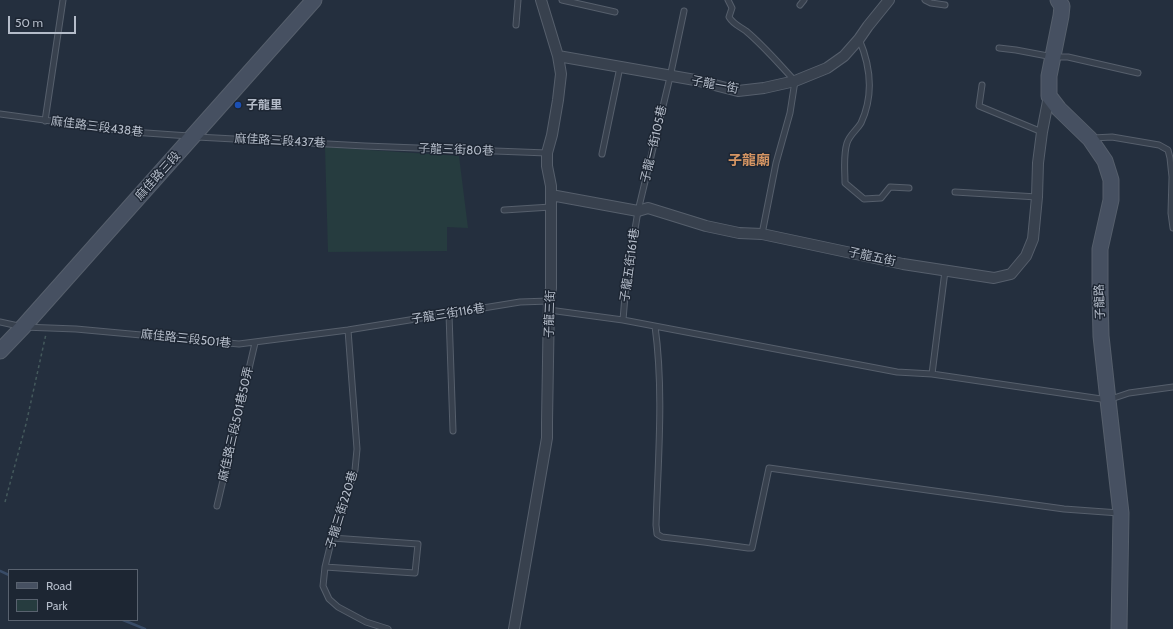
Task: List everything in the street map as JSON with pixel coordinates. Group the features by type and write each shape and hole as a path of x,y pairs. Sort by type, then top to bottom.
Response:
{"street":[{"name":"麻佳路三段","path":"0,351 194,136 314,0"},
{"name":"子龍三街","path":"514,629 546,438 549,305 551,288 551,186 547,166 547,153 552,135 561,74 558,56 541,0"},
{"name":"子龍一街","path":"558,56 670,77 695,80 738,91 764,88 795,81 827,68 844,56 889,0"},
{"path":"1049,96 1049,76 1062,6 1058,0"},
{"name":"子龍五街","path":"551,195 638,211 648,208 739,233 762,234 903,264 994,278 1011,274 1026,256 1033,239 1037,197 1038,163 1049,96"},
{"name":"子龍路","path":"1049,96 1090,139 1105,161 1111,180 1111,200 1100,249 1101,336 1121,513 1119,629"}],"lane":[{"path":"45,121 63,0"},
{"path":"516,25 518,0"},
{"path":"562,0 615,12"},
{"path":"728,0 732,8 729,17 732,22 740,26 761,43 795,81 790,113 776,163 762,234"},
{"path":"800,5 804,0"},
{"path":"925,0 931,3 945,5"},
{"name":"子龍一街105巷","path":"638,211 670,77 684,10"},
{"path":"859,39 866,54 870,83 866,111 860,125 851,134 848,142 845,155 845,183 864,199 880,198 890,187 909,188"},
{"path":"999,48 1053,57 1068,57 1138,73"},
{"path":"602,154 620,67"},
{"path":"982,85 979,106 1042,132"},
{"name":"麻佳路三段438巷","path":"0,114 132,132 194,136"},
{"name":"麻佳路三段437巷","path":"194,136 365,146"},
{"path":"1090,139 1112,137 1159,145 1168,150 1170,158 1171,213 1173,228"},
{"name":"子龍三街80巷","path":"365,146 547,153"},
{"path":"955,192 1037,197"},
{"path":"504,210 551,207"},
{"name":"子龍五街161巷","path":"623,320 626,284 638,211"},
{"path":"932,374 945,271"},
{"name":"子龍三街116巷","path":"348,330 520,302 549,305 897,372 932,374 1108,400"},
{"path":"449,314 453,431"},
{"name":"麻佳路三段501巷","path":"0,322 23,327 76,329 239,344 348,330"},
{"path":"655,326 660,392 656,525 657,534 662,537 752,548 769,468 1064,509 1121,513"},
{"name":"子龍三街220巷","path":"348,330 357,456 355,470 332,538 325,567 323,586 333,603 366,622 388,629"},
{"name":"麻佳路三段501巷50弄","path":"217,506 255,343"},
{"path":"1108,400 1129,393 1173,386"},
{"path":"325,567 415,573 418,544 332,538"}],"path":[{"path":"4,502 26,424 48,328"}],"green space":[{"path":"325,147 459,156 468,228 447,227 447,251 328,252"}],"waterway":[{"path":"0,571 8,575"},
{"path":"125,621 145,629"}],"place":[{"name":"子龍里","path":"238,105"}],"district":[{"name":"子龍廟","path":"749,161"}]}
